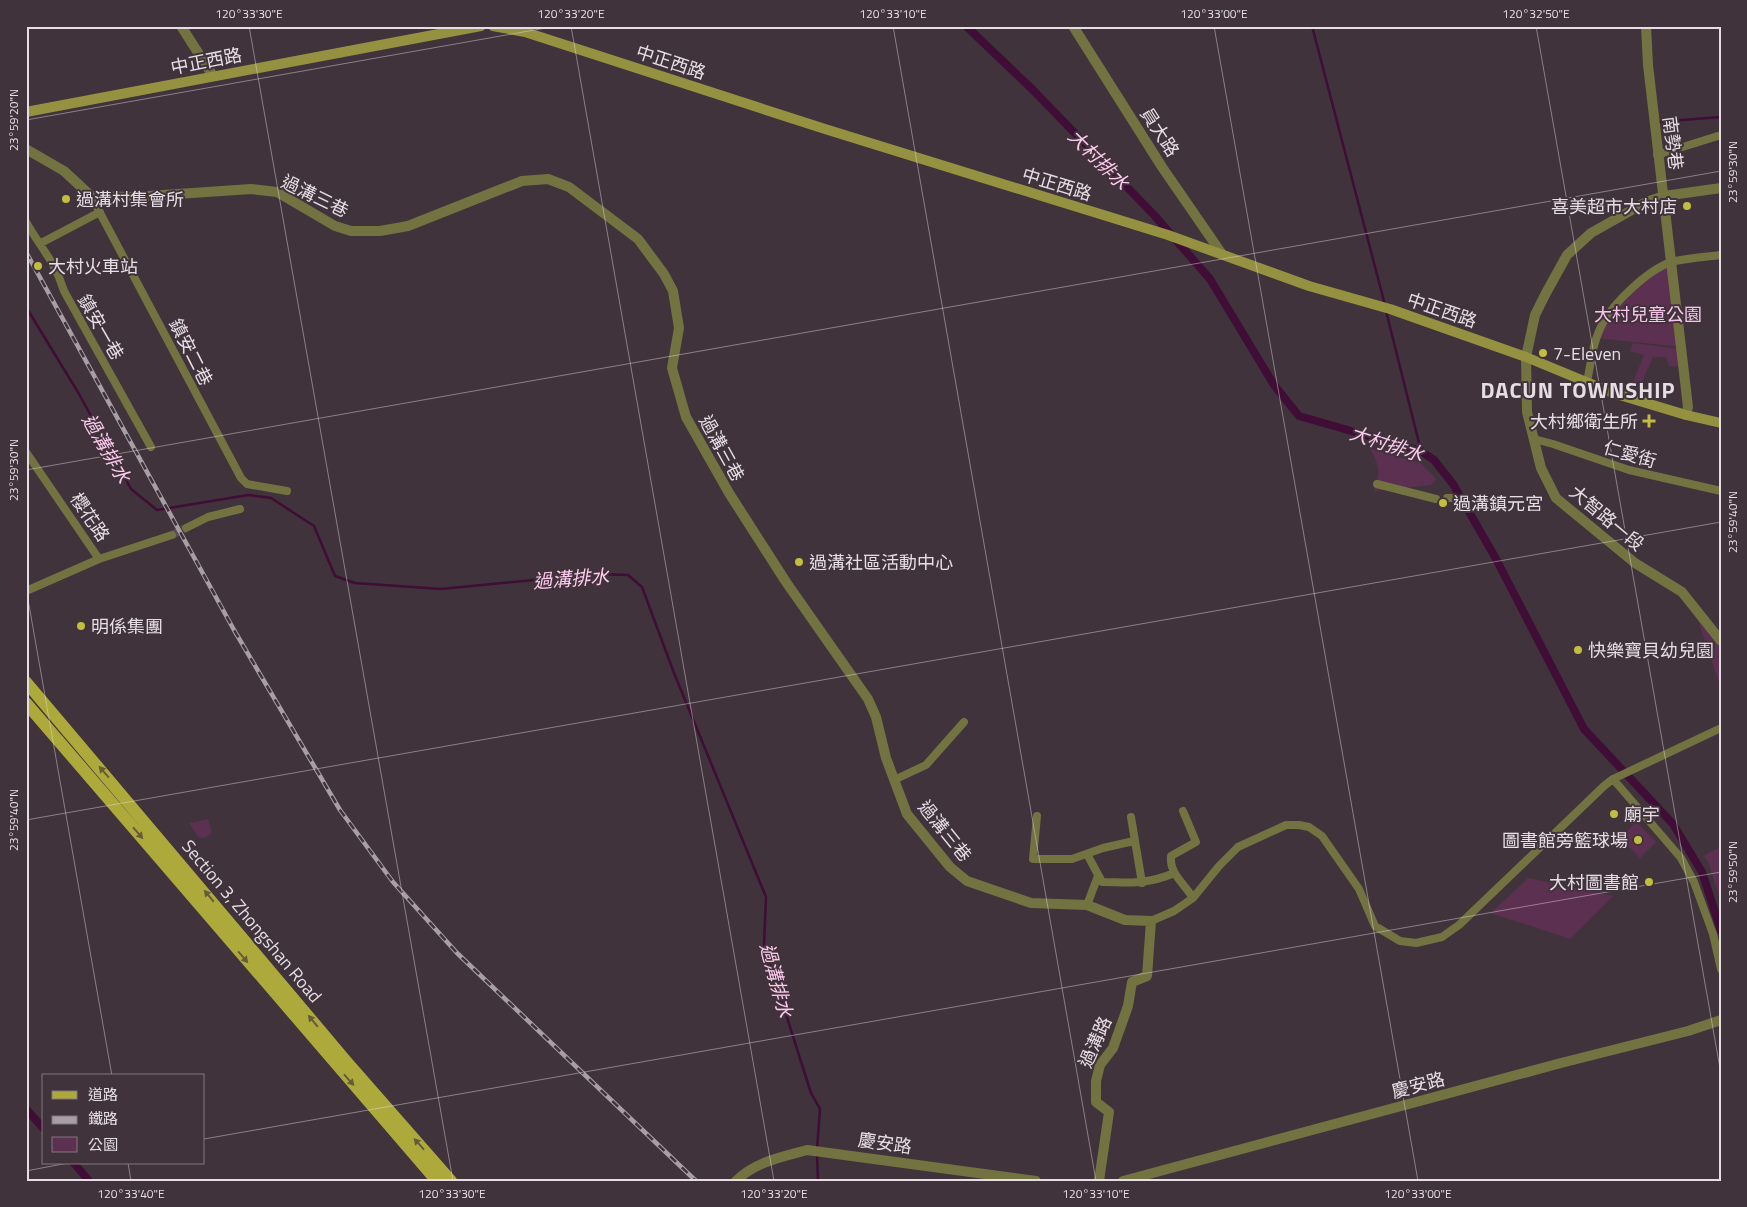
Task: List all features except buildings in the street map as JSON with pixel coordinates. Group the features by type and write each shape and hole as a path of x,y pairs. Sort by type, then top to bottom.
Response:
{"main road":[{"name":"中正西路","path":"26,112 481,26"},
{"name":"中正西路","path":"493,26 525,32 1222,254 1309,286 1390,309 1526,357 1629,398 1721,423"},
{"name":"Section 3, Zhongshan Road","path":"26,682 346,1061 451,1181"},
{"name":"Section 3, Zhongshan Road","path":"26,703 437,1181"}],"street":[{"path":"181,26 213,76"},
{"name":"員大路","path":"1073,26 1162,167 1222,254"},
{"name":"南勢巷","path":"1646,26 1657,155 1664,196 1670,263 1687,397 1686,415"},
{"path":"1657,155 1721,135"},
{"path":"26,149 64,171 91,196"},
{"name":"過溝三巷","path":"91,196 134,197 251,189 277,192 334,226 351,231 370,231 408,226 522,181 548,179 569,187 638,238 664,274 673,291 680,328 672,368 686,417 729,493 786,582 868,699 907,814 950,867 967,881 1031,903 1087,906 1125,920 1151,921 1174,911 1194,898 1219,866 1238,847 1286,825 1309,827 1322,836 1359,889 1375,926 1400,941 1429,942 1450,933 1613,779"},
{"name":"大智路一段","path":"1721,188 1664,196 1646,202 1618,216 1591,233 1568,255 1536,315 1526,357 1527,412 1541,468 1556,498 1635,563 1682,592 1721,641"},
{"name":"鎮安二巷","path":"91,196 241,478 247,484 287,491"},
{"path":"41,243 100,212"},
{"name":"鎮安一巷","path":"26,222 59,274 64,292 151,447"},
{"path":"1587,382 1597,338 1603,322 1630,289 1670,263 1721,256"},
{"name":"仁愛街","path":"1534,439 1629,470 1721,492"},
{"name":"櫻花路","path":"26,452 99,559 26,591"},
{"path":"1377,484 1436,499"},
{"path":"186,528 208,517 240,509"},
{"path":"99,559 172,535"},
{"path":"894,780 926,765 964,722"},
{"path":"1721,728 1613,779 1681,858 1697,890 1713,934 1721,969"},
{"path":"1183,811 1196,842 1171,856 1170,864 1174,874 1194,898"},
{"path":"1037,816 1033,859 1072,859 1103,848 1134,841"},
{"path":"1131,817 1142,883"},
{"path":"1087,854 1102,882 1142,883 1174,874"},
{"path":"1087,906 1098,876"},
{"name":"過溝路","path":"1099,1181 1109,1112 1096,1102 1096,1081 1100,1065 1114,1048 1128,1006 1132,982 1147,976 1151,921"},
{"name":"慶安路","path":"1123,1181 1551,1065 1688,1031 1721,1020"},
{"name":"慶安路","path":"736,1181 751,1168 774,1159 807,1150 1036,1181"}],"green space":[{"name":"大村兒童公園","path":"1670,263 1681,347 1597,338 1631,289"},
{"path":"1633,343 1680,349 1681,367 1669,366 1666,357 1653,357 1635,397 1628,394 1644,355 1630,351"},
{"path":"1370,449 1421,463 1436,479 1431,485 1374,491 1378,469"},
{"path":"1696,614 1721,644 1721,689"},
{"path":"208,819 212,833 204,838 198,837 189,823"},
{"name":"圖書館旁籃球場","path":"1636,822 1656,842 1640,858 1620,838"},
{"path":"1721,847 1721,902 1708,861 1703,856"},
{"path":"1528,878 1613,896 1570,939 1491,913"}],"waterway":[{"name":"大村排水","path":"966,26 1032,89 1154,215 1210,279 1274,385 1299,416 1421,451 1434,460 1453,484 1495,557 1584,729 1673,824 1702,872 1721,931"},
{"path":"1312,26 1385,305"},
{"path":"1657,122 1721,117"},
{"name":"過溝排水","path":"26,307 79,394 131,489 157,510 248,495 271,498 314,526 335,576 355,583 441,589 595,574 628,575 642,587 674,673 766,897 764,945 811,1093 820,1109 817,1149"},
{"path":"1386,311 1421,451"},
{"path":"26,1109 42,1127"},
{"name":"過溝排水","path":"817,1154 818,1181"},
{"path":"75,1164 89,1181"}],"tunnel":[{"path":"172,535 186,528"}],"railway":[{"path":"26,252 234,630 340,810 393,882 457,953 696,1181"}],"place":[{"name":"過溝村集會所","path":"66,199"},
{"name":"喜美超市大村店","path":"1687,206"},
{"name":"大村火車站","path":"38,266"},
{"name":"7-Eleven","path":"1543,353"},
{"name":"大村鄉衛生所","path":"1649,421"},
{"name":"過溝鎮元宮","path":"1443,503"},
{"name":"過溝社區活動中心","path":"799,562"},
{"name":"明係集團","path":"81,626"},
{"name":"快樂寶貝幼兒園","path":"1578,650"},
{"name":"廟宇","path":"1614,814"},
{"name":"圖書館旁籃球場","path":"1638,840"},
{"name":"大村圖書館","path":"1649,882"}],"district":[{"name":"DACUN TOWNSHIP","path":"1578,390"}]}
